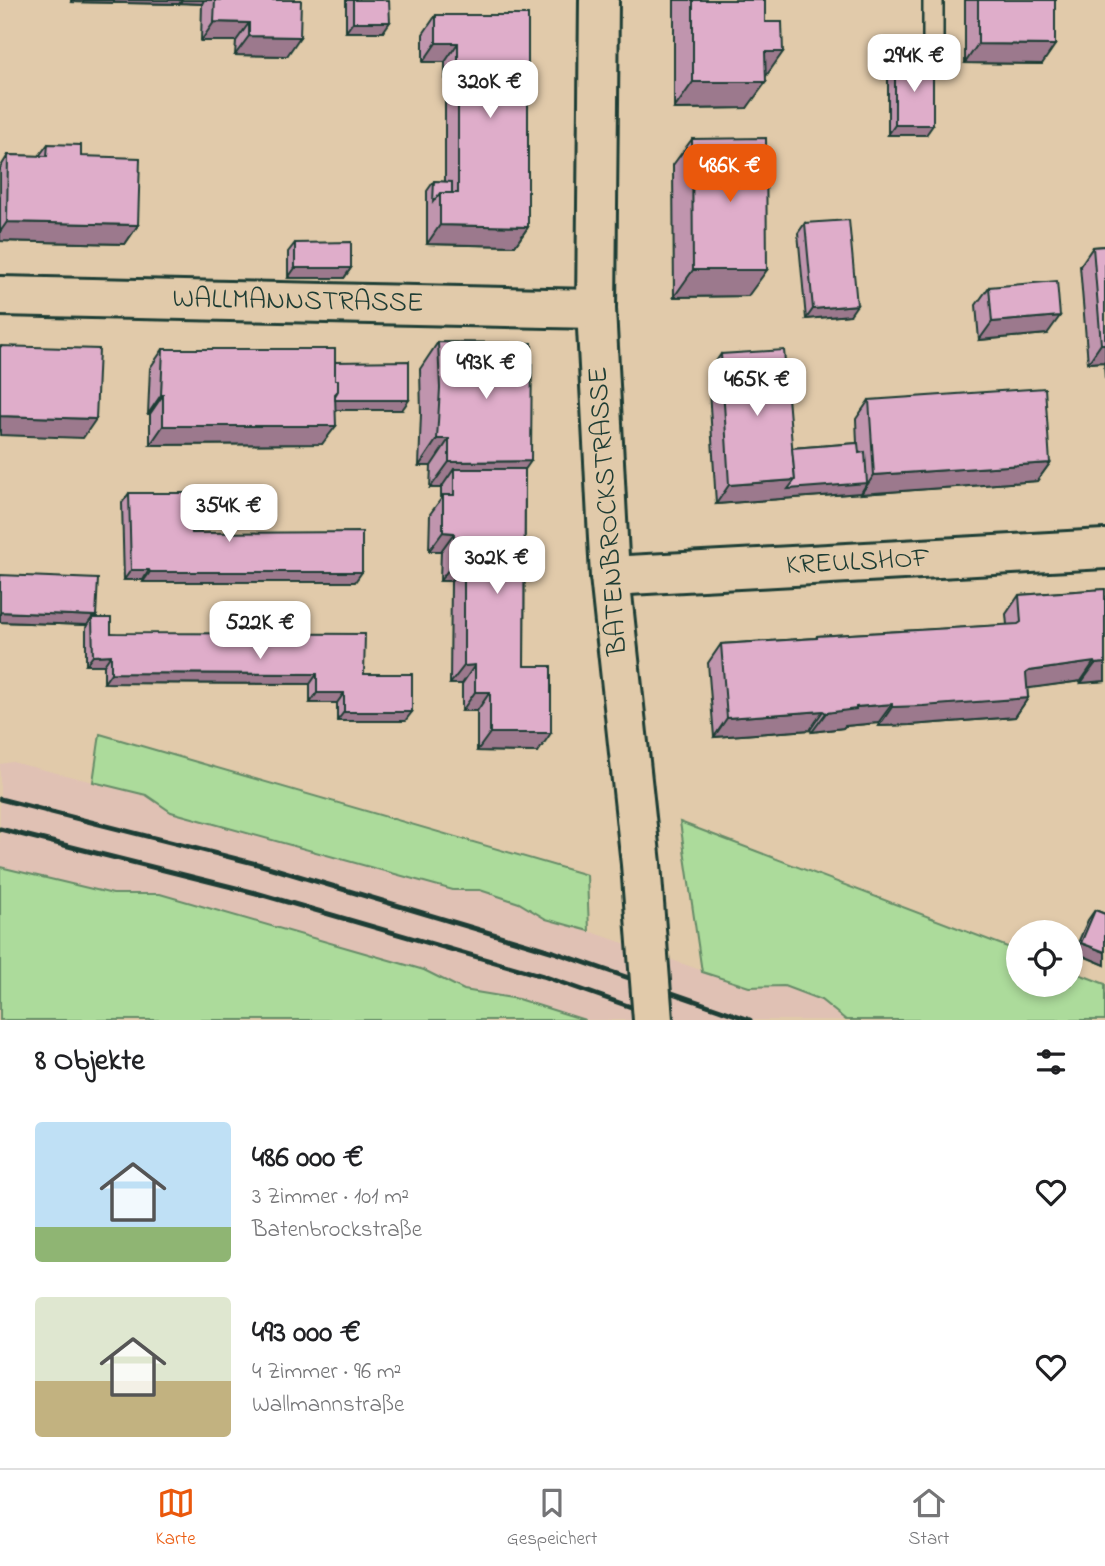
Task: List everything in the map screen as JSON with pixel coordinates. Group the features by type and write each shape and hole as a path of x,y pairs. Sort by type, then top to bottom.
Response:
{"street":[{"name":"BATENBROCKSTRASSE","path":"599,0 596,309 610,576 641,864 653,1020"},
{"name":"WALLMANNSTRASSE","path":"0,296 596,309"},
{"name":"KREULSHOF","path":"610,576 1105,549"}],"lane":[{"path":"933,0 933,52"}],"shaded area":[{"path":"12,762 146,795 453,890 480,890 519,903 546,919 589,931 749,987 784,986 821,1000 846,1020 585,1020 518,999 464,990 424,970 160,894 113,894 0,867 0,764"}],"green space":[{"path":"100,734 587,875 589,931 546,919 519,903 480,890 453,890 171,812 146,795 93,782"},
{"path":"680,822 1006,946 1006,997 1083,997 1083,976 1105,984 1105,1020 846,1020 821,1000 784,986 749,987 702,972"},
{"path":"0,867 113,894 160,894 424,970 464,990 518,999 585,1020 0,1020"}],"building":[{"path":"215,0 301,0 300,37 249,36 249,23 214,22"},
{"path":"353,0 389,0 390,22 353,22"},
{"path":"693,0 765,0 765,22 782,22 783,52 765,52 766,82 693,82"},
{"path":"978,0 1055,0 1055,45 978,44"},
{"path":"436,15 528,15 528,227 440,225 440,193 458,193 458,43 436,43"},
{"path":"933,63 933,125 895,125 895,64"},
{"path":"766,138 767,270 693,270 692,139"},
{"path":"48,144 81,145 81,156 140,158 138,225 7,222 8,155 47,156"},
{"path":"434,181 452,182 452,193 440,193 433,202"},
{"path":"849,220 857,305 813,309 805,223"},
{"path":"351,242 351,268 295,268 295,243"},
{"path":"1105,246 1105,344 1101,344 1093,247"},
{"path":"1057,281 1060,316 992,322 989,287"},
{"path":"438,342 532,343 531,461 449,462 449,439 437,439 440,388"},
{"path":"0,346 99,349 96,419 0,416"},
{"path":"163,349 335,349 335,380 338,380 338,391 335,394 336,426 163,426"},
{"path":"784,350 795,480 729,485 721,354"},
{"path":"409,361 409,400 335,400 338,380 335,380 335,362"},
{"path":"1045,388 1050,463 874,475 869,400"},
{"path":"858,443 859,453 865,452 867,483 788,489 795,480 792,448"},
{"path":"454,469 525,469 524,666 551,666 551,733 490,733 490,692 475,692 475,665 464,666 464,562 454,562 454,533 443,532 443,495 454,495"},
{"path":"129,493 192,493 192,533 362,532 362,572 131,570"},
{"path":"0,575 98,579 96,616 0,612"},
{"path":"1105,589 1105,663 1094,662 1029,671 1026,673 1028,698 923,706 892,707 892,704 826,713 823,711 727,718 721,644 1018,624 1021,622 1019,595"},
{"path":"92,618 111,618 111,633 365,634 364,674 412,674 412,712 344,712 344,693 317,693 317,674 111,673 111,655 93,656"},
{"path":"1095,910 1105,914 1105,952 1083,944"}],"railway":[{"path":"0,799 265,866 554,952 750,1020"},
{"path":"0,829 256,893 543,976 668,1020"}]}
